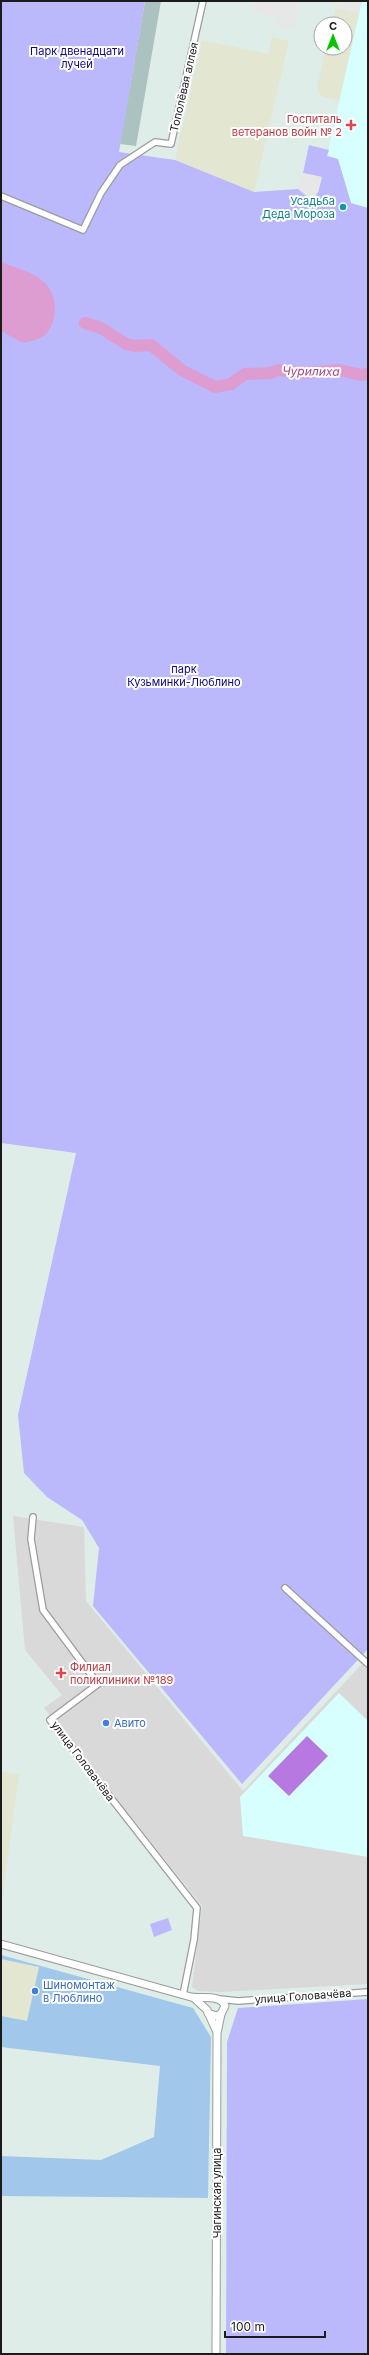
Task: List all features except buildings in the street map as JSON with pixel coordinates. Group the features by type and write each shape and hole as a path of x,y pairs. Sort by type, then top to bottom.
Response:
{"street":[{"name":"Тополёвая аллея","path":"1,196 83,230 101,193 120,165 155,142 171,144 203,1"},
{"name":"улица Головачёва","path":"33,1517 31,1539 43,1610 98,1684 50,1720 197,1908 194,1940 183,1995"},
{"path":"285,1588 368,1664"},
{"path":"1,1944 183,1995 220,1999 224,2004 222,2013"},
{"name":"улица Головачёва","path":"220,1999 238,2001 368,1992"},
{"path":"191,1997 199,2001 208,2012 216,2016 238,2001"},
{"path":"208,2012 206,2005 212,1998"},
{"name":"Чагинская улица","path":"208,2012 217,2032"},
{"name":"Чагинская улица","path":"216,2354 217,2032 222,2013"}],"shaded area":[{"path":"145,1 161,1 136,146 120,144"},
{"path":"254,1 299,1 296,30 274,27 277,17 253,12"},
{"path":"338,1 362,1 359,14 336,8"},
{"name":"Госпиталь ветеранов войн № 2","path":"362,1 368,1 368,208 351,203 338,159 327,156 350,56 353,56 353,41"},
{"path":"336,8 359,14 353,40 353,16 334,16"},
{"path":"272,37 289,41 254,192 175,160 202,40 268,54"},
{"path":"324,56 349,56 339,101 321,96 317,87"},
{"path":"303,173 321,177 315,200 310,199 298,189"},
{"path":"1,262 36,276 49,288 54,301 54,316 50,329 41,338 23,343 1,331"},
{"path":"13,1516 84,1527 86,1601 243,1791 362,1664 368,1670 368,1984 221,1992 198,1991 192,1987 202,1906 44,1708 62,1695 25,1650"},
{"path":"339,1693 368,1721 368,1857 243,1836 240,1797"},
{"path":"307,1736 328,1756 289,1796 268,1776"},
{"path":"1,1772 19,1774 1,1909"},
{"path":"1,1955 193,2008 211,2037 208,2198 1,2196 1,2156 101,2160 154,2137 160,2066 1,2047 1,2016 27,2021 39,1967 1,1959"},
{"path":"1,1959 39,1967 27,2022 1,2016"}],"green space":[{"name":"парк Кузьминки-Люблино","path":"1,1 145,1 119,152 175,160 254,192 298,189 318,193 322,177 303,173 309,145 329,150 327,156 338,159 351,203 368,208 368,1649 242,1784 93,1606 99,1548 82,1520 47,1497 24,1473 18,1415 76,1153 1,1143"},
{"path":"168,1918 172,1930 154,1937 150,1924"},
{"path":"368,1999 368,2354 226,2354 227,2042 238,2008"}],"waterway":[{"name":"Чурилиха","path":"85,323 101,328 126,344 135,346 151,345 183,371 215,387 231,384 245,374 270,373 279,370 307,373 340,370 361,375 368,373"}],"place":[{"name":"Госпиталь ветеранов войн № 2","path":"351,125"},
{"name":"Усадьба Деда Мороза","path":"343,207"},
{"name":"Филиал поликлиники №189","path":"61,1673"},
{"name":"Авито","path":"106,1723"},
{"name":"Шиномонтаж в Люблино","path":"35,1991"}],"park label":[{"name":"Парк двенадцати лучей","path":"77,57"}]}
